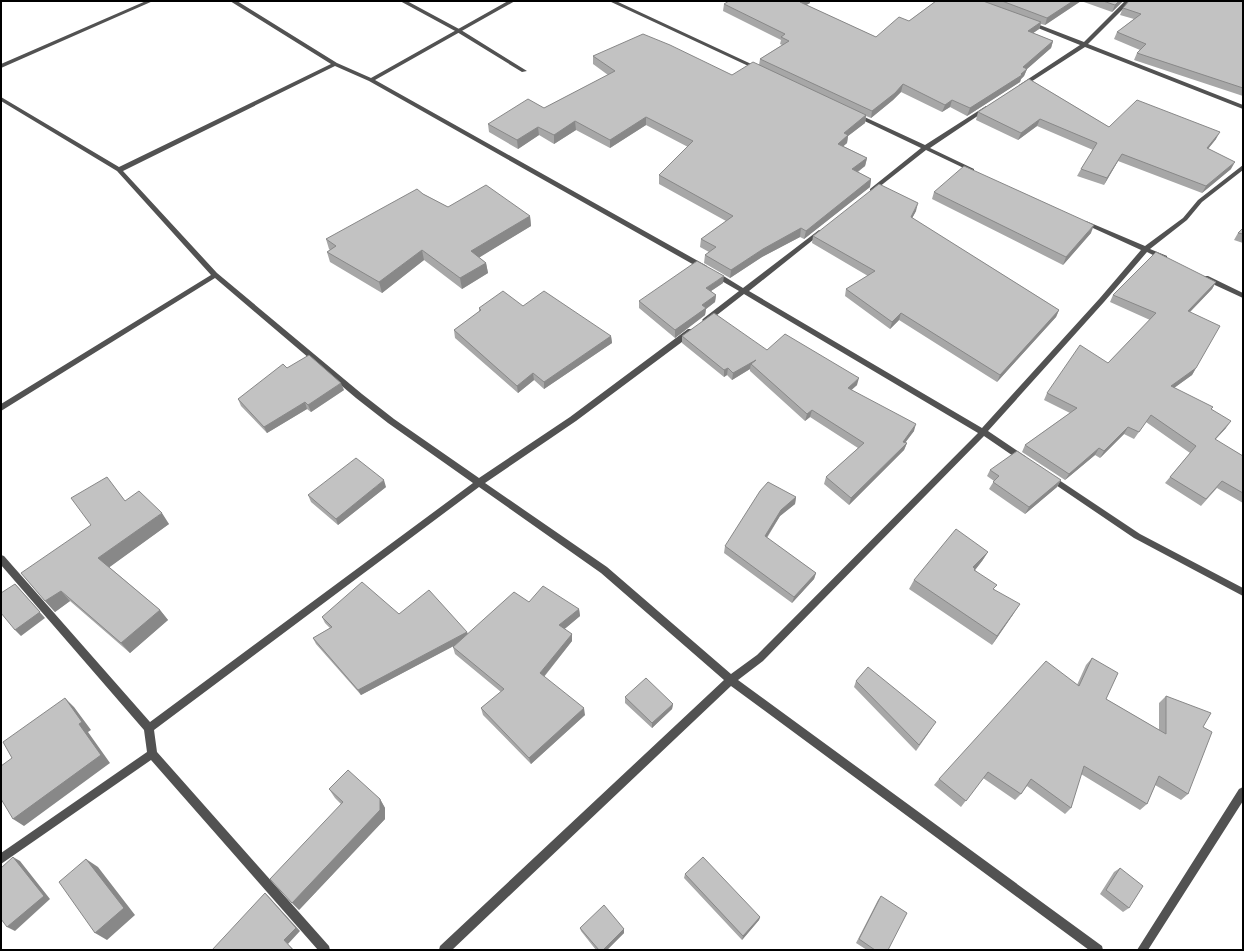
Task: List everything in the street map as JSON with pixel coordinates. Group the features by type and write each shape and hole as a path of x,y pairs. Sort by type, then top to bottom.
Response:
{"street":[{"path":"1,66 150,1"},
{"path":"233,1 335,64 371,80 745,290 983,432 1029,462"},
{"path":"403,1 459,30 524,71"},
{"path":"371,80 512,1"},
{"path":"612,1 762,70"},
{"path":"1012,92 1085,44 1128,1"},
{"path":"1021,20 1243,107"},
{"path":"119,170 335,64"},
{"path":"1,99 119,170 215,275 359,396 391,421 604,570 731,680 1098,950"},
{"path":"863,197 925,148 992,105"},
{"path":"847,111 982,175"},
{"path":"444,950 731,680 760,658 983,432 1146,249 1185,219 1200,201 1243,167"},
{"path":"1081,221 1174,262"},
{"path":"149,728 480,482 574,420 826,227"},
{"path":"1,408 215,275"},
{"path":"1201,276 1243,296"},
{"path":"1042,471 1137,536 1243,592"},
{"path":"1,559 149,728 152,754 325,950"},
{"path":"1,859 152,754"},
{"path":"1142,950 1243,792"}],"building":[{"path":"729,1 802,1 800,2 876,37 899,17 909,21 936,1 983,1 1041,22 1028,31 1053,41 1023,67 1027,69 1021,74 1022,75 970,108 952,100 945,105 903,84 895,93 872,111 760,59 789,41 781,37 785,34 724,4"},
{"path":"1002,1 1073,1 1047,18"},
{"path":"1103,1 1119,1 1115,5"},
{"path":"1129,1 1243,1 1243,88 1137,53 1146,44 1117,32 1141,14 1123,8"},
{"path":"643,34 670,45 732,75 753,62 866,115 844,133 848,135 838,144 867,158 852,169 871,179 806,231 801,228 763,249 731,270 705,255 716,247 701,239 733,216 659,175 693,141 646,117 610,140 575,121 554,135 538,127 517,140 488,124 528,99 544,108 615,71 593,56"},
{"path":"1029,79 1109,127 1137,100 1220,132 1207,148 1235,162 1206,186 1122,154 1107,178 1081,169 1097,143 1040,119 1021,133 978,112"},
{"path":"964,166 1094,225 1066,257 934,192"},
{"path":"879,184 918,203 911,217 1059,310 1000,375 901,313 892,322 846,289 875,271 813,236"},
{"path":"486,185 530,216 471,251 486,263 460,278 422,250 379,282 327,252 336,246 326,239 417,189 423,194 448,207"},
{"path":"1243,228 1243,234 1238,233"},
{"path":"1156,252 1216,282 1188,311 1220,326 1196,368 1171,386 1213,407 1211,409 1231,421 1215,439 1243,456 1243,493 1222,481 1206,499 1170,477 1196,446 1151,415 1139,432 1128,427 1104,451 1099,448 1069,474 1025,445 1077,408 1047,393 1080,345 1108,363 1156,313 1113,295"},
{"path":"697,261 724,276 706,288 716,295 702,305 706,308 675,330 639,301"},
{"path":"503,291 523,306 544,291 611,336 544,382 533,373 517,386 454,330 481,310 479,308"},
{"path":"714,313 767,350 785,334 859,378 848,388 916,424 903,442 907,443 851,498 826,477 864,443 812,410 807,414 751,364 756,360 733,373 728,368 724,370 682,336"},
{"path":"309,355 341,383 308,405 305,402 264,427 238,399 283,364 287,368"},
{"path":"1017,451 1061,480 1029,507 993,482 999,476 990,470"},
{"path":"356,458 384,480 336,519 308,495"},
{"path":"107,477 125,501 139,491 162,513 98,558 160,610 121,643 61,591 45,601 21,573 91,525 71,498"},
{"path":"768,482 796,497 781,510 765,536 816,573 794,597 725,546 760,491"},
{"path":"956,529 988,552 973,567 975,569 974,570 997,585 993,589 1020,604 997,636 914,580"},
{"path":"362,582 399,614 429,590 467,632 358,690 313,638 332,627 322,617"},
{"path":"15,584 40,612 15,630 1,613 1,593"},
{"path":"543,586 579,609 559,625 572,634 540,673 584,708 529,758 481,708 504,689 453,647 514,592 529,602"},
{"path":"1092,658 1118,673 1106,699 1166,734 1166,696 1211,713 1203,727 1212,732 1188,794 1159,776 1147,804 1084,766 1071,808 1031,779 1021,794 988,772 966,801 939,779 1046,661 1079,686"},
{"path":"868,667 936,722 919,745 856,681"},
{"path":"646,678 673,704 652,723 625,697"},
{"path":"65,698 82,722 79,724 101,755 13,819 1,799 1,766 12,758 3,742"},
{"path":"348,770 380,799 380,810 292,903 270,879 343,802 329,789"},
{"path":"13,857 44,896 7,927 1,919 1,868"},
{"path":"703,857 760,917 743,936 685,874"},
{"path":"86,859 124,908 95,933 59,882"},
{"path":"1120,868 1143,886 1129,908 1106,890"},
{"path":"265,893 296,928 284,940 293,950 212,950"},
{"path":"881,896 907,913 888,950 875,950 859,939"},
{"path":"604,905 624,929 603,950 599,950 580,928"}]}
